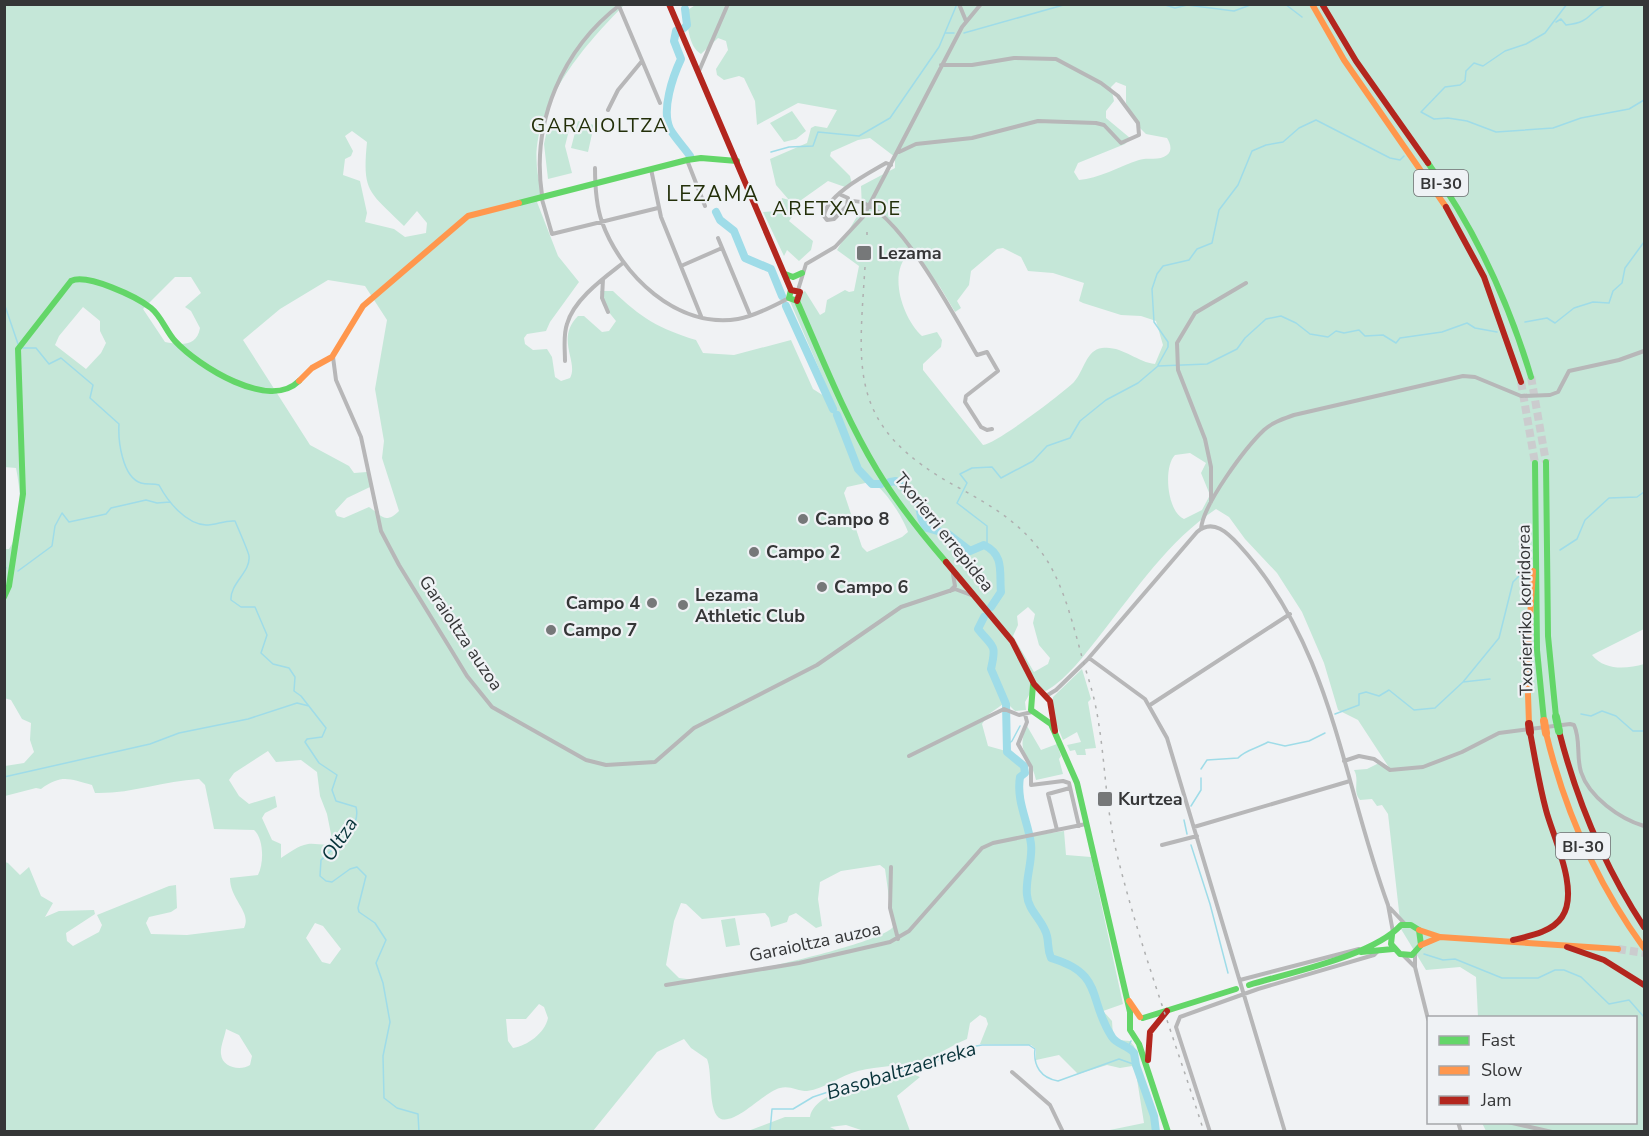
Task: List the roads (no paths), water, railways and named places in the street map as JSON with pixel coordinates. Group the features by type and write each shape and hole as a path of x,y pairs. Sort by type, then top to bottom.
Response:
{"main road":[{"path":"669,4 794,295"},
{"name":"BI-30","path":"1312,4 1349,71 1437,194 1465,239 1504,325 1521,382"},
{"name":"BI-30","path":"1322,4 1363,75 1468,225 1506,303 1531,377"},
{"path":"4,597 9,586 23,500 16,360 18,349 71,281 83,277 147,304 175,341 204,366 220,376 259,390 272,392 289,389 299,383 312,368 332,357 363,306 462,220 475,213 687,160 701,158 737,161"},
{"path":"785,274 793,277 802,273"},
{"name":"Txorierri errepidea","path":"794,295 840,398 876,470 905,513 949,566 958,586 980,602 1012,642 1031,677 1046,697"},
{"name":"Txorierriko korridorea","path":"1546,462 1548,648 1556,717 1573,783 1589,828 1611,872 1644,927"},
{"name":"Txorierriko korridorea","path":"1535,463 1538,504 1537,650 1546,733 1559,785 1582,846 1615,905 1644,948"},
{"path":"1513,940 1542,934 1556,925 1567,910 1569,893 1568,878 1539,785 1530,728 1527,664 1538,504"},
{"name":"Txorierri errepidea","path":"1031,677 1034,697 1030,703 1032,714"},
{"path":"1034,697 1046,697 1054,731"},
{"path":"1032,714 1050,710"},
{"path":"1032,714 1046,718 1077,783 1084,825 1125,990 1131,1023 1130,1030 1137,1038 1168,1131"},
{"path":"1249,985 1355,953 1392,934 1405,924 1440,937 1513,940 1618,949"},
{"path":"1419,930 1421,945"},
{"path":"1392,934 1394,949"},
{"path":"1355,953 1394,949 1404,956 1415,953 1421,945 1440,937"},
{"path":"1554,943 1604,960 1644,985"},
{"path":"1131,1023 1236,989"},
{"path":"1125,990 1142,1018 1149,1021 1147,1053 1150,1075"},
{"path":"1137,1038 1150,1033 1169,1010"}],"street":[{"path":"699,72 728,4"},
{"path":"959,4 966,21"},
{"path":"594,168 602,221 623,263 658,296 692,314 701,316 724,320 750,315 794,295 806,264 828,253 842,242 869,206 899,152 941,64 966,21 981,4"},
{"path":"658,208 552,234 541,195 539,160 541,138 555,89 582,42 620,5 660,103"},
{"path":"899,152 916,144 972,138 1038,121 1104,125 1121,142 1139,135 1138,123 1118,96 1056,59 1014,58 972,65 941,64"},
{"path":"608,110 618,90 642,61"},
{"path":"687,160 705,206"},
{"path":"891,165 886,163 858,179 839,195 824,210 827,220 834,219 849,202 862,202 888,218 943,298 977,355 987,352 990,355 998,372 966,396 965,402 981,427 987,430 992,429"},
{"path":"651,169 658,208 701,316"},
{"path":"839,195 844,195 849,202"},
{"path":"718,238 750,315"},
{"path":"681,266 722,248"},
{"path":"565,361 567,321 603,278 623,263"},
{"path":"603,278 602,298 608,312"},
{"path":"1211,503 1211,467 1205,439 1178,370 1177,343 1195,313 1246,284"},
{"path":"692,314 697,307"},
{"path":"1046,697 1089,658 1201,529 1211,503 1235,464 1255,440 1275,422 1294,415 1463,376 1475,377 1512,395 1550,395 1558,392 1569,371 1619,360 1644,351"},
{"name":"Garaioltza auzoa","path":"332,357 336,380 361,437 381,531 392,555 467,676 492,706 586,760 606,765 655,762 694,728 817,665 901,607 950,591 958,586"},
{"path":"1201,529 1215,526 1231,536 1272,585 1290,613 1318,674 1388,905 1392,934"},
{"path":"1150,705 1290,613"},
{"path":"1089,658 1136,689 1150,705 1167,738 1285,1131"},
{"path":"909,756 1007,710 1032,714 1018,744 1032,767 1031,784 1064,781 1069,783 1084,825"},
{"path":"1344,760 1359,756 1374,759 1390,770 1423,767 1462,752 1499,733 1570,724 1574,725 1579,735 1581,772 1594,793 1630,822 1644,826"},
{"path":"1194,827 1350,782"},
{"path":"1057,830 1048,794 1070,788"},
{"name":"Garaioltza auzoa","path":"666,985 851,953 898,939 909,931 982,848 993,843 1084,825"},
{"path":"1162,845 1197,836"},
{"name":"Garaioltza auzoa","path":"891,867 890,908 898,939"},
{"path":"1388,905 1405,924"},
{"path":"1240,980 1371,945"},
{"path":"1210,1131 1176,1022 1185,1014 1374,955 1379,951"},
{"path":"1415,953 1415,967 1427,1016"},
{"path":"1404,956 1415,967"},
{"path":"1012,1072 1050,1105 1063,1131"},
{"path":"1518,1124 1552,1131"}],"waterway":[{"path":"771,152 789,147 813,146 818,132 859,136 890,118 939,47 957,4"},
{"path":"964,33 1067,4"},
{"path":"1162,4 1175,8 1187,5 1234,11 1253,4"},
{"path":"1285,4 1302,17"},
{"path":"1567,4 1545,33 1526,44 1505,51 1483,66 1474,63 1466,71 1465,81 1460,85 1445,87 1421,112 1434,119 1448,118 1467,121 1496,132 1553,128 1581,118 1629,109 1644,100"},
{"path":"1556,22 1561,19 1566,25 1581,22 1607,4"},
{"path":"684,28 687,25 685,9"},
{"path":"676,31 674,41 681,59 669,93 668,121 670,129 690,156"},
{"path":"946,33 954,33"},
{"path":"1158,365 1168,347 1168,342 1154,322 1152,289 1157,274 1163,266 1189,260 1197,249 1212,243 1219,210 1238,185 1252,151 1266,145 1283,142 1299,128 1316,120 1390,158 1400,160 1404,156"},
{"path":"716,212 720,220 734,231 745,258 771,269 782,296"},
{"path":"1525,322 1547,318 1555,323 1574,308 1593,302 1609,303 1613,291 1622,283 1625,268 1644,242"},
{"path":"4,303 18,344"},
{"path":"786,306 833,409"},
{"path":"987,546 987,526 957,503 967,483 960,474 972,468 992,467 1001,478 1033,461 1047,446 1070,438 1080,421 1106,400 1138,383 1158,366 1207,364 1237,349 1245,338 1266,319 1281,316 1296,323 1310,334 1328,337 1336,331 1344,333 1359,330 1365,336 1383,335 1396,343 1400,338 1442,332 1467,323 1475,328 1497,332"},
{"name":"Oltza","path":"23,348 36,348 49,364 61,358 93,385 90,398 119,424 122,457 129,473 135,479 143,484 159,485 178,511 191,521 206,525 235,521 249,554 249,562 234,588 231,600 241,607 255,607 267,635 261,653 273,664 289,668 295,677 294,691 301,696 326,728 322,737 307,739 305,742 319,763 337,775 332,790 336,801 356,807 355,823 346,837 321,860 320,876 332,882 350,869 357,867 366,876 359,912 375,923 386,940 376,963 383,983 390,1022 383,1056 384,1098 397,1108 418,1114 419,1132"},
{"path":"837,415 858,469 872,484 881,484"},
{"path":"890,482 896,481 916,499 927,528 948,534 970,551 984,545 991,549 1000,565 1001,592 991,607"},
{"path":"1560,550 1577,539 1585,520 1609,498 1637,497 1644,492"},
{"path":"18,571 52,546 55,526 62,513 69,522 106,514 111,508 146,500 157,503 170,502"},
{"path":"1463,682 1499,638 1513,582 1522,573"},
{"path":"984,617 978,629 992,646 994,654 991,669 1006,704 1007,752 1024,766 1025,773 1020,777 1019,786 1031,844 1028,901 1043,926 1051,958 1068,964 1087,980 1112,1037 1134,1053 1154,1116 1156,1132"},
{"path":"1335,714 1359,705 1359,694 1366,692 1379,696 1389,690 1414,710 1435,708 1463,682 1490,679"},
{"path":"4,777 150,744 179,733 248,719 297,703 309,706"},
{"path":"1581,714 1591,716 1602,711 1616,716 1633,731 1644,731"},
{"path":"1006,746 1012,741 1020,726"},
{"path":"1201,769 1207,760 1238,758 1268,742 1285,746 1309,741 1325,733"},
{"path":"1191,806 1201,790 1201,778"},
{"path":"1184,820 1187,834"},
{"path":"1191,845 1210,904 1228,973"},
{"path":"1424,954 1443,960 1455,959 1502,978 1538,978 1555,970 1564,970 1581,977 1609,1004 1629,1000 1644,1017"},
{"path":"1128,1047 1131,1041"},
{"name":"Basobaltzaerreka","path":"770,1132 772,1109 793,1109 813,1097 855,1083 929,1064 965,1048 982,1045 1029,1045 1035,1049 1035,1061 1039,1070 1047,1077 1058,1081 1119,1059 1136,1065"}],"tunnel":[{"path":"1531,377 1546,462"},
{"path":"1521,382 1535,463"},
{"path":"1618,949 1644,953"}],"railway":[{"path":"867,229 867,235"},
{"path":"866,249 861,327 862,360 866,389 877,416 895,441 922,465 986,504 1020,529 1040,550 1062,592 1094,700 1112,829 1124,882 1145,954 1204,1132"}],"place":[{"name":"Lezama","path":"864,253"},
{"name":"Campo 8","path":"803,519"},
{"name":"Campo 2","path":"754,552"},
{"name":"Campo 6","path":"822,587"},
{"name":"Campo 4","path":"652,603"},
{"name":"Lezama Athletic Club","path":"683,605"},
{"name":"Campo 7","path":"551,630"},
{"name":"Kurtzea","path":"1105,799"}],"district":[{"name":"GARAIOLTZA","path":"600,125"},
{"name":"LEZAMA","path":"713,194"},
{"name":"ARETXALDE","path":"837,208"}]}
